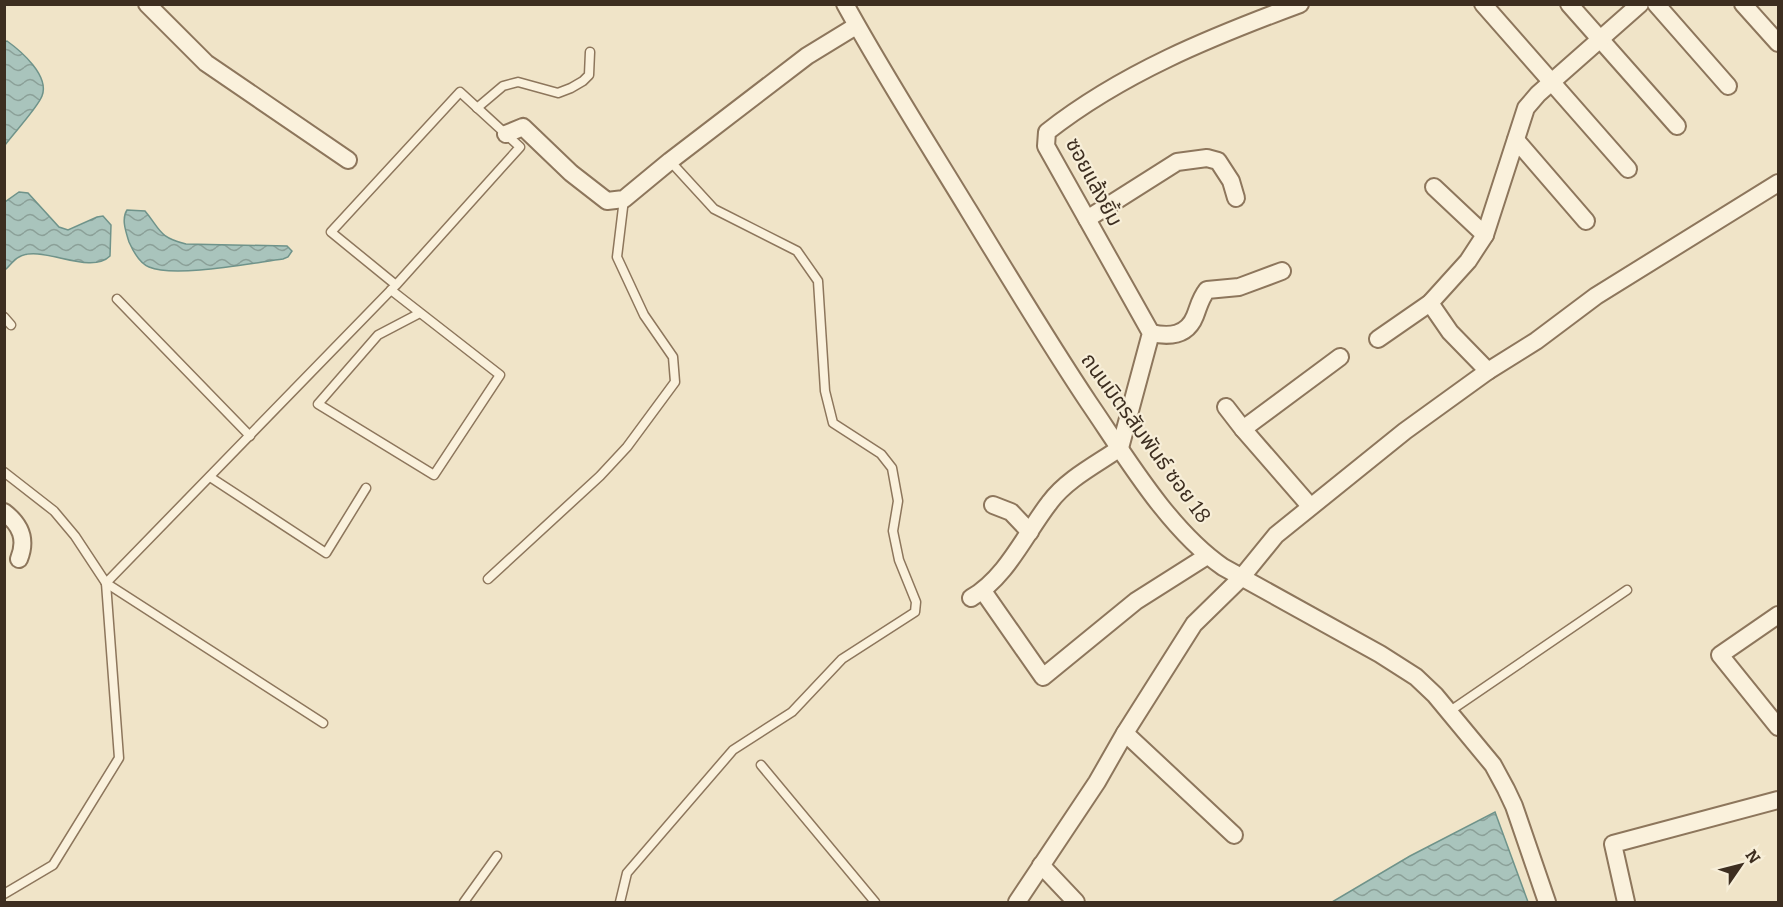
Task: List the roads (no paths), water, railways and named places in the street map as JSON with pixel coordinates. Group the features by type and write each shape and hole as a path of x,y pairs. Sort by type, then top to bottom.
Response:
{"street":[{"path":"147,4 206,63 348,160"},
{"name":"ถนนมิตรสัมพันธ์ ซอย 18","path":"844,4 906,111 1041,331 1120,448 1171,517 1207,556 1241,578 1416,677 1450,711 1493,765 1506,789 1547,903"},
{"name":"ซอยแล้งยิ้ม","path":"1151,333 1046,146 1047,132 1071,112 1114,86 1220,34 1300,4"},
{"path":"1483,4 1628,169"},
{"path":"1569,4 1677,126"},
{"path":"1378,339 1430,303 1468,261 1485,235 1526,108 1640,4"},
{"path":"1656,4 1728,86"},
{"path":"1743,4 1779,43"},
{"path":"506,134 523,128 571,173 607,201 624,199 812,52 856,26"},
{"path":"1516,140 1586,221"},
{"path":"1087,219 1177,162 1207,158 1218,161 1232,181 1236,198"},
{"path":"1017,903 1097,782 1194,624 1241,578 1276,535 1405,431 1488,371 1536,342 1596,296 1779,183"},
{"path":"1434,187 1485,235"},
{"path":"1207,556 1137,601 1043,677 977,595 1000,573 1051,500 1120,448 1151,333 1165,336 1182,332 1195,318 1200,299 1207,290 1239,287 1282,271"},
{"path":"1430,303 1450,332 1488,371"},
{"path":"1243,429 1340,357"},
{"path":"1226,407 1310,506"},
{"path":"993,504 1011,512 1030,532"},
{"path":"4,512 20,528 23,535 24,544 19,559"},
{"path":"1779,615 1720,655 1779,727"},
{"path":"1125,734 1234,835"},
{"path":"1626,903 1613,844 1779,800"},
{"path":"1041,866 1076,903"}],"lane":[{"path":"477,108 503,86 518,82 558,93 571,88 584,81 589,75 590,52"},
{"path":"4,894 53,865 119,758 106,584 393,288 520,147 460,92 331,232 393,288 420,313 500,375 434,475 318,404 378,335 420,313"},
{"path":"620,903 627,873 733,750 792,712 842,660 915,612 916,602 899,560 893,531 898,501 892,468 881,454 833,423 825,391 818,281 797,251 714,209 670,161"},
{"path":"488,579 600,476 627,447 675,382 673,357 644,315 617,257 624,199"},
{"path":"117,299 250,436"},
{"path":"4,317 11,325"},
{"path":"4,472 54,511 75,536 106,584 323,723"},
{"path":"210,477 326,554 366,488"},
{"path":"1450,711 1627,590"},
{"path":"761,765 876,903"},
{"path":"464,903 497,856"}],"water":[{"path":"7,41 33,65 42,80 43,88 42,96 36,107 5,145 4,42"},
{"path":"19,192 28,193 59,227 68,230 103,216 111,225 110,256 90,263 28,254 17,258 5,270 5,202"},
{"path":"127,210 145,211 165,235 186,244 287,246 292,251 288,257 283,259 214,269 161,270 145,265 134,253 125,226 124,217"},
{"path":"1495,812 1528,902 1332,902 1410,856"}]}
